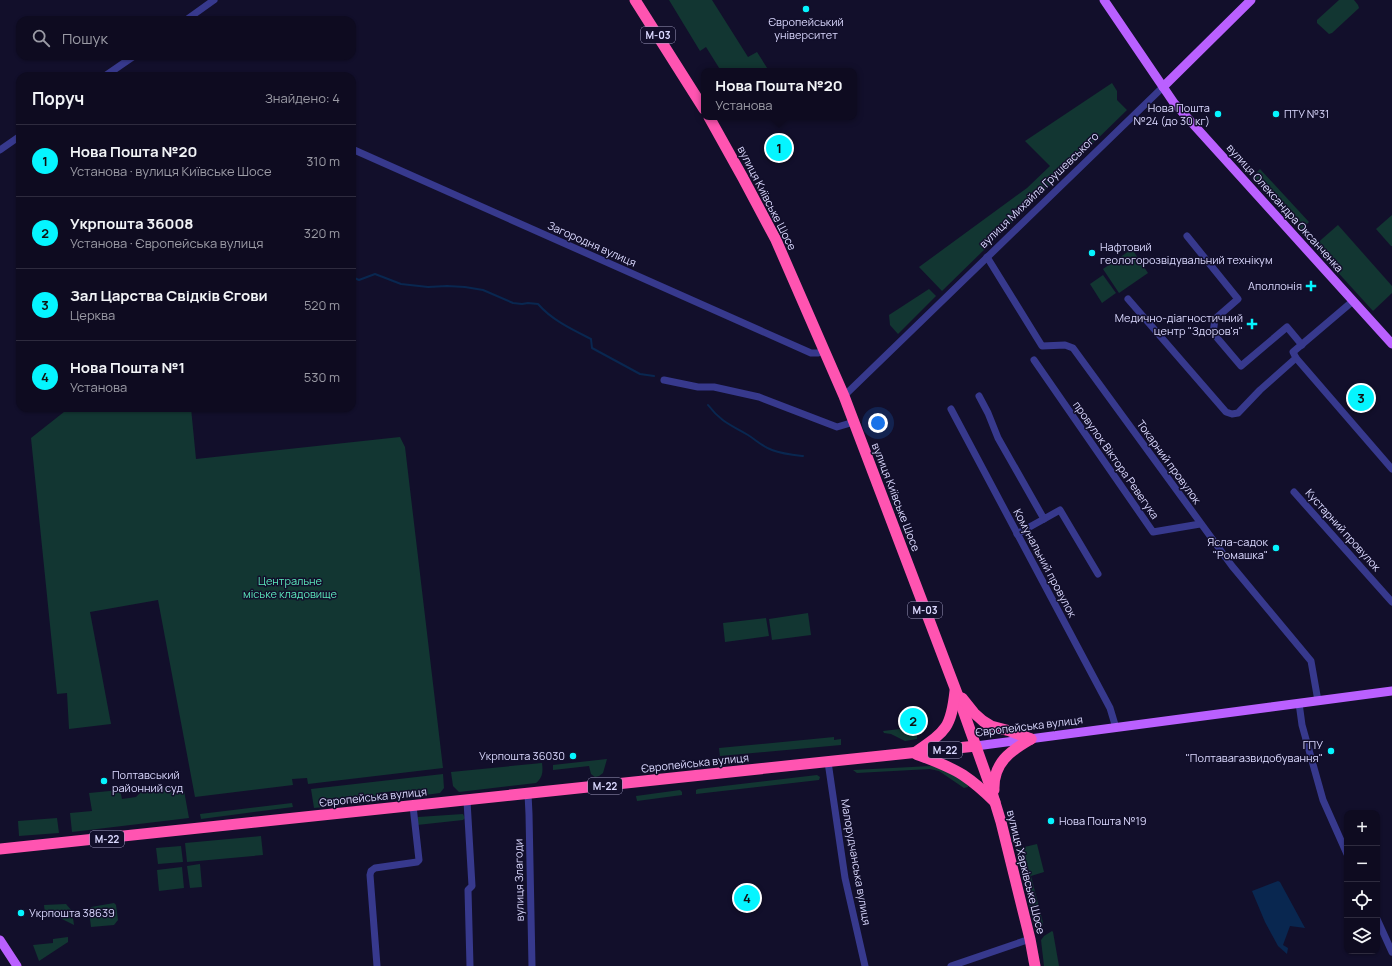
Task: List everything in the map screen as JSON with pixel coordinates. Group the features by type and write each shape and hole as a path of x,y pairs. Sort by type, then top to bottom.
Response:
{"highway":[{"name":"М-03","path":"635,0 701,104"},
{"name":"вулиця Київське Шосе","path":"711,120 776,240 825,350 854,422 990,786"},
{"path":"955,689 974,713 983,721 991,726 1031,739"},
{"path":"914,753 941,734 946,728 952,712 955,689"},
{"path":"995,802 994,779 998,767 1012,751 1031,739"},
{"name":"Європейська вулиця","path":"0,850 976,746"},
{"path":"914,753 964,775 995,802"},
{"name":"вулиця Харківське Шосе","path":"990,786 1030,938 1035,966"}],"main road":[{"name":"вулиця Олександра Оксанченка","path":"1104,0 1174,103 1392,344"},
{"name":"вулиця Михайла Грушевського","path":"1163,87 1251,0"},
{"name":"Європейська вулиця","path":"976,746 1392,691"},
{"path":"0,940 17,966"}],"street":[{"path":"192,16 214,0"},
{"path":"112,72 128,60"},
{"name":"вулиця Михайла Грушевського","path":"844,396 1163,87"},
{"path":"0,150 16,139"},
{"name":"Загородня вулиця","path":"356,151 811,353 818,353 825,350"},
{"path":"1187,236 1238,299 1215,319 1213,333 1241,366 1287,328 1302,345"},
{"name":"Токарний провулок","path":"987,258 1042,346 1065,345 1074,348 1200,524 1232,566 1311,661 1318,701"},
{"path":"1128,299 1226,412 1232,414 1238,413 1260,390 1296,358"},
{"path":"1353,301 1293,352 1296,358 1392,469"},
{"name":"провулок Віктора Ревегука","path":"1034,360 1153,532 1200,524"},
{"path":"664,380 698,387 714,387 759,397 837,427 854,422"},
{"path":"979,396 998,438 1044,519"},
{"name":"Комунальний провулок","path":"951,409 1110,708 1116,728"},
{"name":"Кустарний провулок","path":"1294,492 1392,602"},
{"path":"1017,534 1060,510 1098,574"},
{"path":"1300,703 1302,725 1324,802 1344,847"},
{"name":"Малорудчанська вулиця","path":"828,762 845,878 864,966"},
{"name":"вулиця Злагоди","path":"528,794 532,966"},
{"path":"467,801 472,886 468,890 470,966"},
{"path":"377,966 370,875 371,871 375,868 417,862 413,806"},
{"path":"1380,926 1392,952"},
{"path":"951,966 1030,938"}],"green space":[{"path":"669,0 712,0 748,57 757,52 767,68 719,68 706,47 700,51"},
{"path":"1339,0 1354,0 1359,8 1332,33 1329,34 1317,23 1317,20"},
{"path":"1112,83 1117,91 1117,100 1127,110 942,291 919,267 1027,188 1050,166 1025,141"},
{"path":"1260,169 1309,222 1301,230 1252,177"},
{"path":"1392,215 1392,246 1391,246 1376,229"},
{"path":"1338,225 1392,286 1392,293 1373,311 1314,246"},
{"path":"1132,249 1148,273 1119,293 1103,269"},
{"path":"1103,275 1116,293 1102,303 1090,284"},
{"path":"929,289 936,296 898,334 890,325 889,315"},
{"name":"Центральне міське кладовище","path":"64,412 191,412 196,459 400,437 405,447 443,768 308,784 307,778 292,779 293,785 195,797 158,600 90,612 111,724 69,729 67,693 57,694 31,438"},
{"path":"808,613 811,635 772,640 769,619"},
{"path":"766,618 769,636 725,642 723,623"},
{"path":"917,727 917,739 905,741 891,734 884,733 883,731"},
{"path":"834,737 834,740 841,739 841,745 720,756 719,748"},
{"path":"607,759 603,773 595,777 591,774 589,766 553,770 553,765"},
{"path":"542,763 542,774 536,783 459,792 453,786 451,772"},
{"path":"931,766 940,768 968,783 968,787 964,788 939,771 930,769 857,773 853,770"},
{"path":"443,774 444,788 440,793 396,799 395,791 377,793 378,801 314,808 311,789"},
{"path":"817,775 820,777 819,780 696,794 696,790 698,789"},
{"path":"183,785 189,818 72,832 70,813 92,811 89,793 120,790 122,799 136,797 143,790"},
{"path":"680,790 682,795 637,801 636,796"},
{"path":"292,803 293,807 201,819 200,814"},
{"path":"463,814 465,818 463,820 417,825 418,817"},
{"path":"57,818 59,833 19,836 18,821"},
{"path":"261,836 263,855 187,862 185,843"},
{"path":"1037,844 1044,872 1031,876 1043,923 1042,928 1039,930 1035,929 1016,849"},
{"path":"181,846 183,862 158,864 156,848"},
{"path":"200,864 202,887 190,888 187,866"},
{"path":"182,867 184,888 159,891 157,870"},
{"path":"114,903 116,905 118,920 114,925 91,927 89,911 91,907"},
{"path":"66,904 72,911 74,925 50,913 45,914 44,905"},
{"path":"1052,931 1059,966 1044,966 1041,940"},
{"path":"68,937 68,942 39,961 33,945 53,943 53,939"}],"water":[{"path":"1278,881 1280,882 1305,928 1290,926 1283,945 1288,948 1287,954 1278,946 1265,922 1252,891"}],"waterway":[{"path":"356,279 359,280 375,274 401,284 428,287 465,287 483,290 513,303 538,304 549,315 569,328 591,339 592,348 640,374 654,376"},
{"path":"708,405 731,426 766,447 788,454 803,456"}],"place":[{"name":"Європейський університет","path":"806,9"},
{"name":"Нова Пошта №24 (до 30 кг)","path":"1218,114"},
{"name":"ПТУ №31","path":"1276,114"},
{"name":"Нова Пошта №20","path":"779,148"},
{"name":"Нафтовий геологорозвідувальний технікум","path":"1092,253"},
{"name":"Аполлонія","path":"1311,286"},
{"name":"Медично-діагностичний центр \"Здоров'я\"","path":"1252,324"},
{"name":"Зал Царства Cвідків Єгови","path":"1361,398"},
{"name":"Ясла-садок \"Ромашка\"","path":"1276,548"},
{"name":"Укрпошта 36008","path":"913,721"},
{"name":"ГПУ \"Полтавагазвидобування\"","path":"1331,751"},
{"name":"Укрпошта 36030","path":"573,756"},
{"name":"Полтавський районний суд","path":"104,781"},
{"name":"Нова Пошта №19","path":"1051,821"},
{"name":"Нова Пошта №1","path":"747,898"},
{"name":"Укрпошта 38639","path":"21,913"}]}
